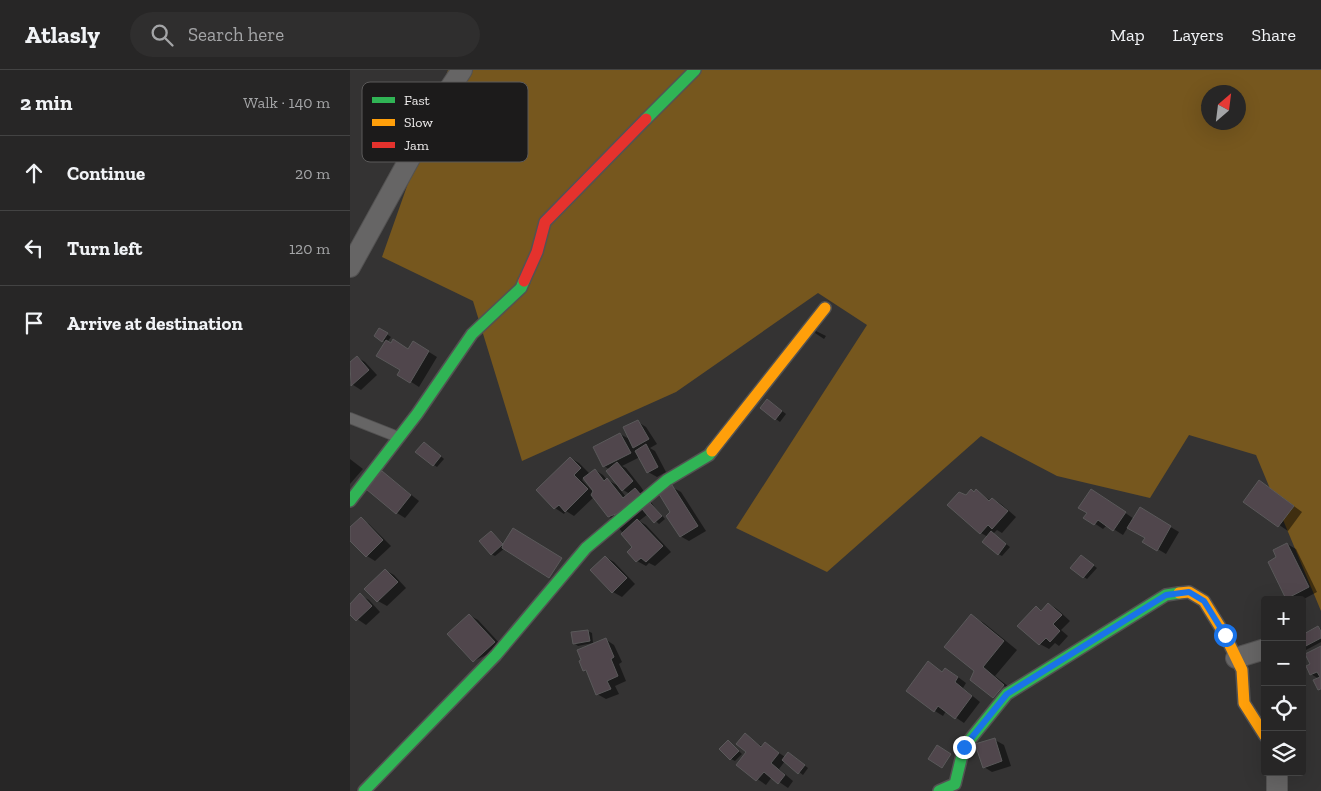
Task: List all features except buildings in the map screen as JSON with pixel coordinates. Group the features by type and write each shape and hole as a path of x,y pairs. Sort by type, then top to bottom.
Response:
{"street":[{"path":"454,82 462,70"},
{"path":"350,501 417,414 472,334 521,288 537,252 545,222 695,70"},
{"path":"350,267 408,162"},
{"path":"364,791 496,654 586,548 667,480 709,454 825,308"},
{"path":"939,791 955,784 964,747 1007,694 1166,595 1189,592 1204,601 1242,670 1244,703 1262,731"},
{"path":"1236,658 1261,650"},
{"path":"1277,791 1278,776"}],"lane":[{"path":"350,418 399,437"}],"shaded area":[{"path":"448,70 1321,70 1321,611 1256,455 1189,435 1150,498 1057,476 981,436 827,572 736,528 867,325 818,293 676,392 522,461 473,301 382,257 416,162 528,162 528,82 444,82"}],"traffic: fast":[{"path":"646,119 695,70"},
{"path":"350,501 417,414 472,334 521,288 524,281"},
{"path":"364,791 496,655 586,548 667,480 709,455 712,451"},
{"path":"939,791 955,784 964,747 1007,694 1166,595 1179,593"}],"traffic: slow":[{"path":"712,451 825,308"},
{"path":"1179,593 1189,592 1204,601 1225,635 1242,670 1244,703 1262,731"}],"traffic: jam":[{"path":"524,281 537,252 545,222 646,119"}],"route":[{"path":"964,747 1007,694 1166,595 1189,592 1204,601 1225,635"}]}
